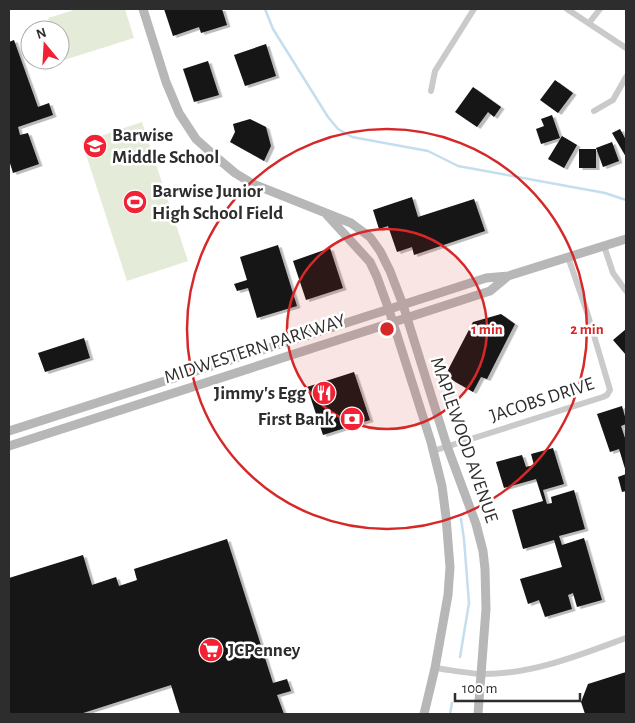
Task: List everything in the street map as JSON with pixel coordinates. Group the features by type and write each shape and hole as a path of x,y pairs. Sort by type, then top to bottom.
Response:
{"street":[{"name":"MAPLEWOOD AVENUE","path":"143,9 166,82 180,113 196,138 229,168 253,184 351,223 370,237 380,251 390,272 403,305 447,446 476,524 483,551 487,591 478,714"},
{"path":"431,92 435,70 474,9"},
{"path":"567,9 626,48"},
{"path":"589,23 600,9"},
{"path":"594,112 613,100 626,77"},
{"name":"MAPLEWOOD AVENUE","path":"325,213 370,262 393,322 442,486 450,567 448,595 435,668 424,714"},
{"name":"MIDWESTERN PARKWAY","path":"11,430 486,278 508,276 626,239"},
{"path":"604,246 613,273 626,291"},
{"name":"JACOBS DRIVE","path":"433,451 607,395 610,390 587,312 568,257"},
{"name":"MIDWESTERN PARKWAY","path":"13,444 490,291 508,276"},
{"path":"202,369 206,382"},
{"path":"11,430 13,444"},
{"path":"435,668 480,674 516,671 541,666 626,638"}],"green space":[{"path":"77,9 125,9 134,38 70,58 70,20 48,20 48,18"},
{"name":"Barwise Junior High School Field","path":"142,122 188,261 127,281 82,142"}],"building":[{"path":"164,9 222,9 227,25 201,33 199,27 173,36"},
{"path":"14,40 20,57 20,70 25,70 38,107 49,103 53,115 18,127 20,135 28,133 39,164 13,173 9,160 9,42"},
{"path":"266,44 276,76 245,86 234,55"},
{"path":"208,61 219,95 194,102 183,69"},
{"path":"555,80 573,93 558,113 540,100"},
{"path":"473,87 501,107 494,117 488,112 477,127 455,112"},
{"path":"552,115 560,138 541,144 536,129 544,126 541,119"},
{"path":"250,119 266,127 271,146 264,161 230,142 235,132 233,124"},
{"path":"620,129 626,140 626,157 612,133"},
{"path":"562,136 577,145 564,168 548,159"},
{"path":"612,142 619,161 603,167 596,148"},
{"path":"579,149 596,149 596,168 579,168"},
{"path":"412,197 418,217 474,199 485,231 414,255 412,247 397,252 388,226 379,229 373,210"},
{"path":"278,245 297,306 257,318 248,288 237,291 234,284 247,280 240,257"},
{"path":"330,248 343,288 306,300 293,261"},
{"path":"501,314 515,324 487,379 481,377 473,392 452,380 448,370 473,322"},
{"path":"626,329 626,355 613,340"},
{"path":"84,338 90,358 45,372 38,353"},
{"path":"354,372 370,420 323,435 307,387"},
{"path":"622,406 626,420 626,424 621,426 626,441 626,472 619,449 610,452 597,414"},
{"path":"553,448 564,484 543,490 547,504 552,503 551,497 574,490 585,529 559,536 562,545 584,538 602,600 577,607 573,593 568,595 572,609 545,617 539,600 528,604 520,579 562,567 554,540 523,549 512,510 543,501 536,479 504,488 496,462 522,455 526,467 534,465 531,454"},
{"path":"626,474 626,491 622,492 618,477"},
{"path":"227,539 273,683 287,679 291,691 277,695 284,714 180,714 171,685 80,714 9,714 9,578 83,555 92,585 116,577 119,586 137,580 134,569"},
{"path":"626,672 626,714 585,714 581,702 588,684"}],"waterway":[{"path":"265,9 273,29 328,117 338,129 352,137 428,151 458,166 605,193 626,200"},
{"path":"460,657 469,603 461,519"},
{"path":"450,714 452,703"}],"place":[{"name":"Barwise Middle School","path":"95,146"},
{"name":"Barwise Junior High School Field","path":"135,202"},
{"name":"Jimmy's Egg","path":"324,393"},
{"name":"First Bank","path":"352,419"},
{"name":"JCPenney","path":"211,650"}]}
